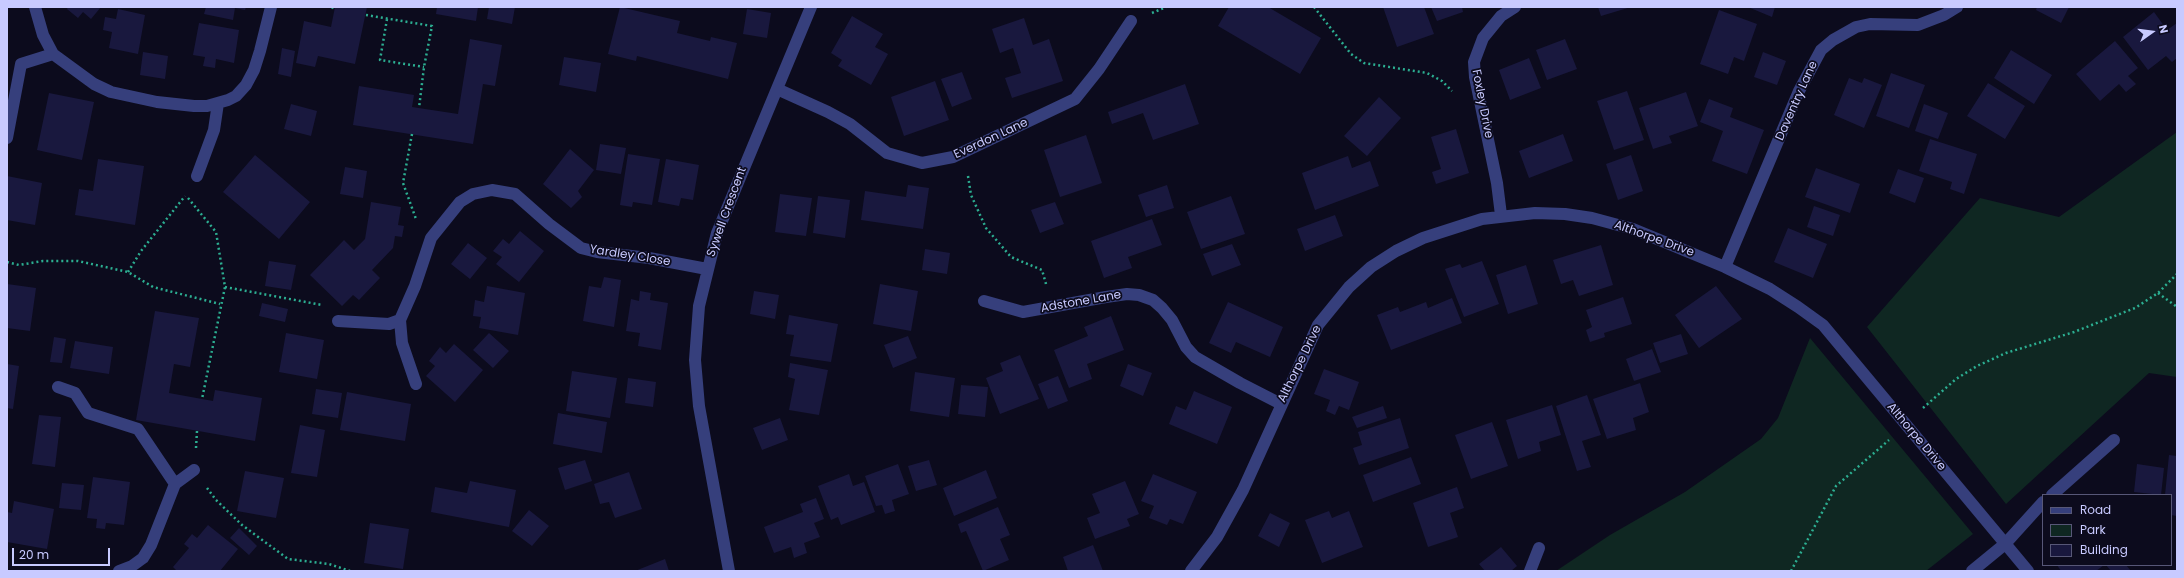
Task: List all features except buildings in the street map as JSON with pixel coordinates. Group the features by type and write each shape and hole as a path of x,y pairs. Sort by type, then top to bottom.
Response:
{"street":[{"path":"35,7 43,35 53,54 90,81 111,92 157,102 194,106 218,103 236,96 242,90 254,70 271,7"},
{"name":"Sywell Crescent","path":"729,571 699,406 695,360 697,320 707,269 717,233 730,198 778,89 811,7"},
{"name":"Foxley Drive","path":"1501,215 1494,168 1475,77 1474,62 1483,38 1501,16 1515,7"},
{"name":"Daventry Lane","path":"1725,267 1799,91 1821,50 1833,40 1856,27 1870,24 1918,25 1944,16 1957,7"},
{"name":"Everdon Lane","path":"778,89 850,124 887,153 922,163 953,157 968,152 985,142 1076,99 1099,69 1131,21"},
{"path":"7,138 21,64 53,54"},
{"path":"197,176 214,130 218,103"},
{"name":"Yardley Close","path":"400,320 415,286 431,238 460,202 473,194 492,190 515,194 549,224 581,248 598,252 649,258 707,269"},
{"name":"Althorpe Drive","path":"1191,571 1218,537 1318,325 1349,287 1371,267 1396,251 1424,238 1482,218 1501,215 1565,214 1592,218 1634,229 1725,267 1770,288 1823,325 2028,571"},
{"name":"Adstone Lane","path":"984,301 1023,312 1127,294 1139,295 1153,300 1172,320 1186,347 1195,357 1233,380 1281,404"},
{"path":"338,321 388,324 400,320 402,343 416,384"},
{"path":"58,387 75,393 88,413 138,429 175,484"},
{"path":"2053,494 2114,440"},
{"path":"119,571 132,566 143,558 151,545 175,484 194,470"},
{"path":"1972,571 2005,544 2042,503"},
{"path":"1530,571 1539,548"}],"path":[{"path":"1314,7 1351,54 1364,63 1427,73 1442,80 1452,90 1460,106 1480,103"},
{"path":"366,15 432,26 424,67 419,108"},
{"path":"387,18 380,60 424,67"},
{"path":"412,134 404,183 418,222 431,238"},
{"path":"968,152 967,168 971,195 986,228 1011,257 1042,270 1052,308"},
{"path":"128,272 141,252 186,196 197,176"},
{"path":"186,196 216,232 225,287 220,304 202,399"},
{"path":"7,262 19,265 43,261 78,261 128,272 153,287 220,304"},
{"path":"1791,571 1836,486 1956,379 1977,366 2006,353 2074,332 2135,308 2158,293 2177,274"},
{"path":"225,287 330,307 338,321"},
{"path":"2158,293 2177,307"},
{"path":"194,470 216,500 242,525 288,559 329,564 350,571"}],"green space":[{"path":"2177,132 2177,377 2149,373 2006,504 1867,327 1980,198 2059,217"},
{"path":"1810,338 1973,534 1926,571 1556,571 1610,535 1685,492 1761,439 1778,418"}]}
